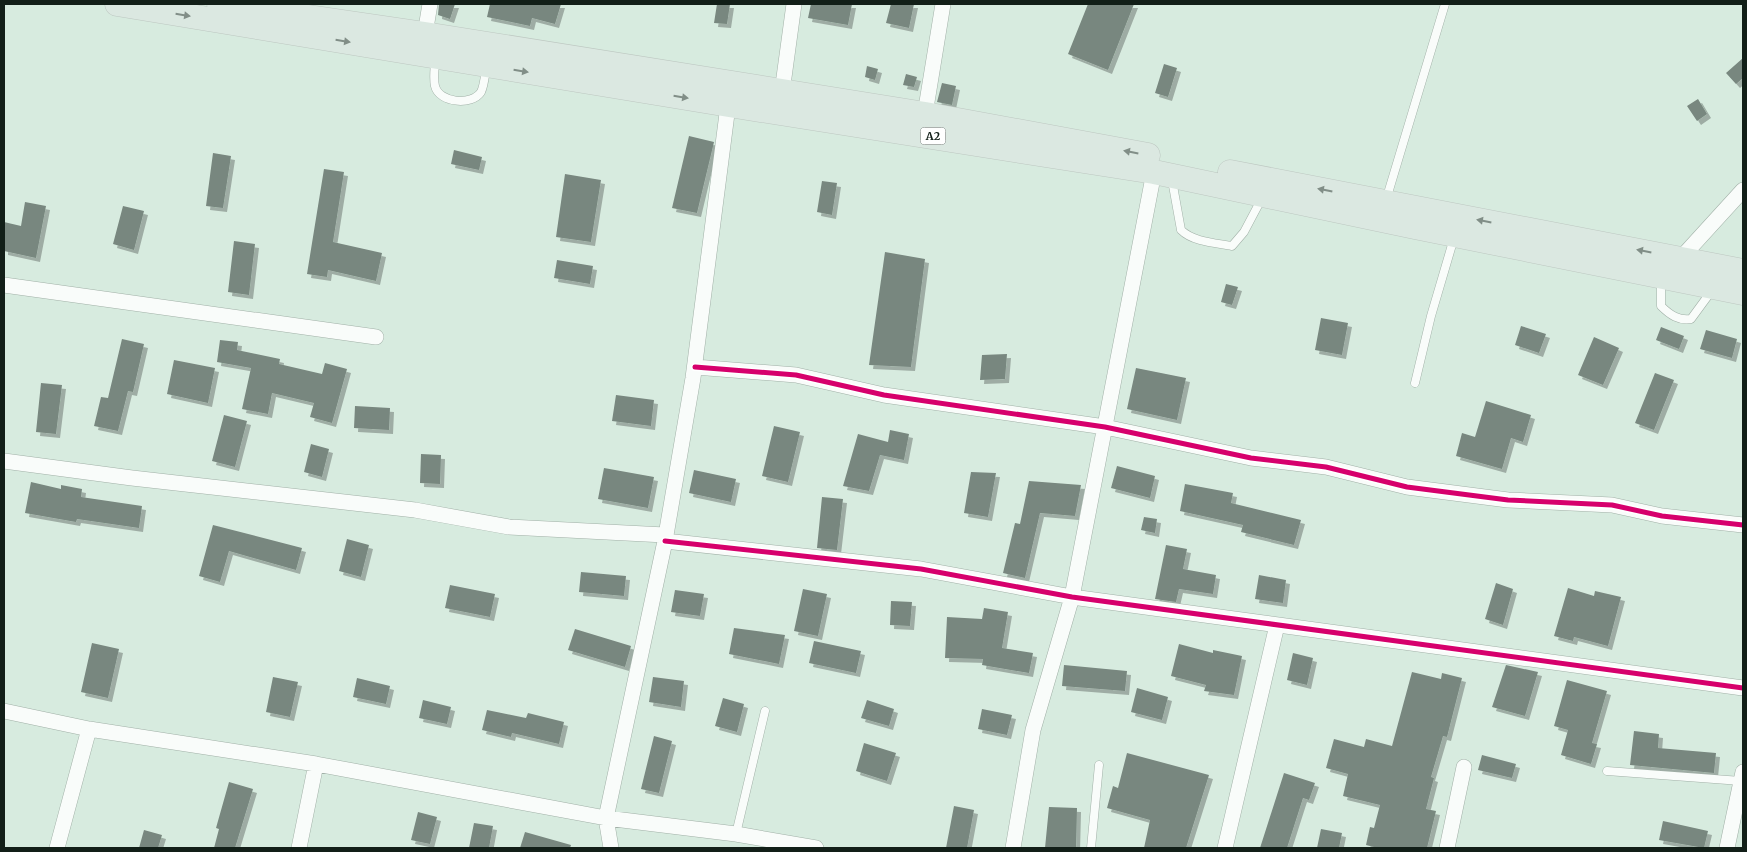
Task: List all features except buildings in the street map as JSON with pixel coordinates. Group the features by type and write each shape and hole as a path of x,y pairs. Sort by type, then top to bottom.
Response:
{"highway":[{"name":"A2","path":"117,4 487,65 730,94 782,92 1029,131 1743,271"},
{"name":"A2","path":"229,4 425,34 730,94 1162,174 1743,293"}],"street":[{"path":"425,34 430,4"},
{"path":"782,92 794,4"},
{"path":"925,114 943,4"},
{"path":"610,848 606,818 665,538 695,367 730,94"},
{"path":"1013,848 1033,730 1072,597 1105,427 1162,174"},
{"path":"1681,258 1743,190"},
{"path":"4,285 376,337"},
{"path":"695,367 796,375 884,395 1105,427 1251,458 1326,467 1407,487 1508,500 1612,505 1662,516 1743,526"},
{"path":"4,461 132,478 415,510 509,527 665,538 920,569 1072,597 1743,688"},
{"path":"1225,848 1277,625"},
{"path":"4,711 89,729 316,764 736,841 816,848"},
{"path":"57,848 89,729"},
{"path":"299,848 316,764"},
{"path":"1446,848 1464,767"},
{"path":"1728,848 1742,776"}],"lane":[{"path":"1385,202 1445,4"},
{"path":"436,56 435,87 441,95 454,101 470,100 481,92 487,65"},
{"path":"1162,174 1182,230 1187,236 1232,246 1244,232 1263,195"},
{"path":"1415,383 1431,316 1455,235"},
{"path":"1661,276 1661,306 1668,313 1683,320 1691,319 1714,287"},
{"path":"736,841 765,711"},
{"path":"1090,848 1100,766"},
{"path":"1607,771 1742,776"}],"cycle path":[{"path":"695,367 796,375 884,395 1105,427 1251,458 1326,467 1407,487 1508,500 1612,505 1662,516 1743,525"},
{"path":"665,541 921,569 1072,597 1743,688"}]}
